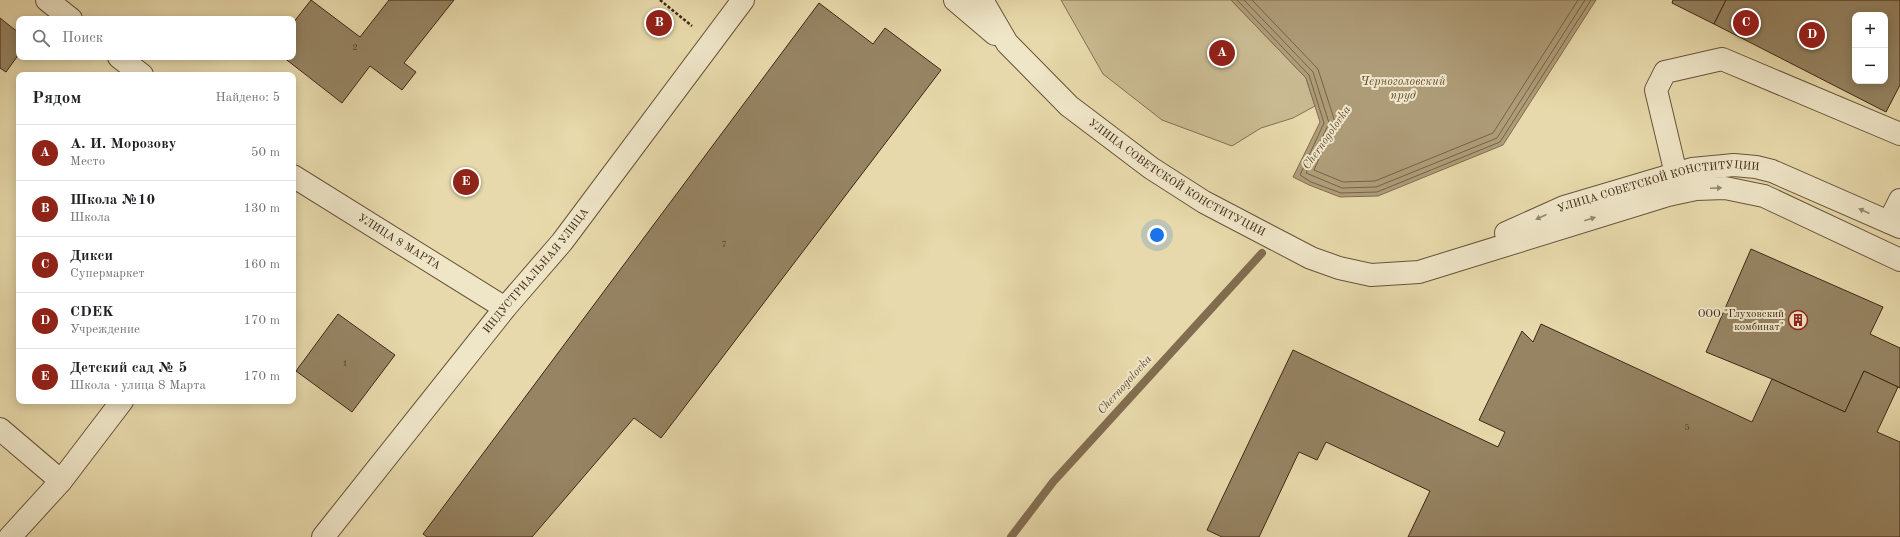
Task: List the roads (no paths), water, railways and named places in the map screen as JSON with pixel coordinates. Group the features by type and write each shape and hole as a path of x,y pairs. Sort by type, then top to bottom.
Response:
{"street":[{"path":"47,0 67,16"},
{"name":"ИНДУСТРИАЛЬНАЯ УЛИЦА","path":"323,537 505,308 562,242 743,0"},
{"path":"955,0 1007,43"},
{"name":"УЛИЦА СОВЕТСКОЙ КОНСТИТУЦИИ","path":"982,0 1007,43 1069,106 1151,168 1204,202 1311,258 1339,268 1371,275 1419,272 1668,195 1696,189 1725,188 1764,196 1900,260"},
{"path":"1676,174 1656,90 1665,72 1722,59 1900,134"},
{"path":"123,60 138,72"},
{"name":"УЛИЦА СОВЕТСКОЙ КОНСТИТУЦИИ","path":"1419,272 1564,206 1692,169 1734,165 1756,167 1772,171 1894,225"},
{"name":"УЛИЦА 8 МАРТА","path":"296,179 505,308"},
{"path":"1894,225 1900,200"},
{"path":"10,537 61,481 120,404"},
{"path":"0,429 61,481"}],"water":[{"name":"Черноголовский пруд","path":"1231,0 1596,0 1503,145 1378,196 1340,197 1293,177 1320,122 1306,78"}],"waterway":[{"name":"Chernogolovka","path":"1011,537 1053,482 1262,253"}],"place":[{"name":"Школа №10","path":"659,23"},
{"name":"Дикси","path":"1746,23"},
{"name":"CDEK","path":"1812,35"},
{"name":"А. И. Морозову","path":"1222,53"},
{"name":"Детский сад № 5","path":"466,182"},
{"name":"ООО \"Глуховский комбинат\"","path":"1798,320"}]}
